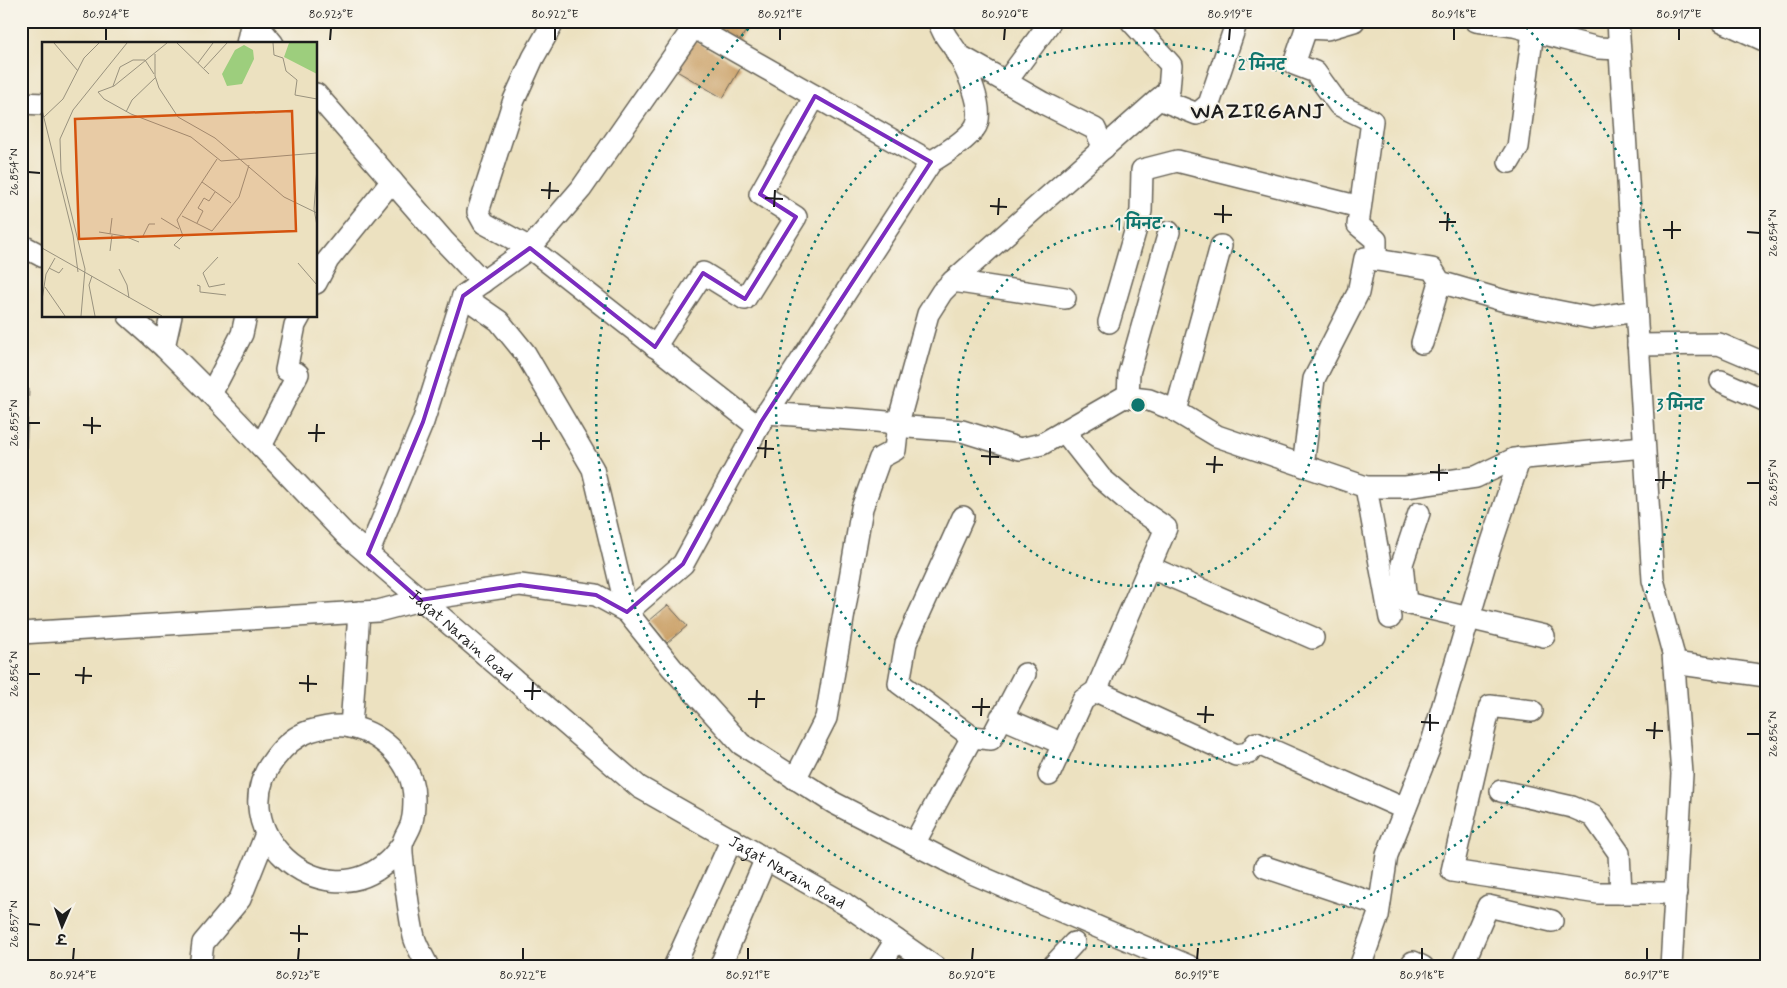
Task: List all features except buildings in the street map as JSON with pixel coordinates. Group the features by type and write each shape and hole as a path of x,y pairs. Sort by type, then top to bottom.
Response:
{"street":[{"path":"248,42 253,21"},
{"path":"253,21 271,42"},
{"path":"554,21 533,58 514,100 478,212 484,223 530,248 655,347 762,420 865,420 898,423 908,427 962,431 1020,449 1042,444 1104,407 1124,397 1128,397 1149,400 1176,411 1217,436 1366,487 1406,487 1476,477 1520,458 1644,447"},
{"path":"627,612 683,564 762,420 931,162 956,146 976,126 980,106 957,54 941,30 939,21"},
{"path":"1006,82 1051,21"},
{"path":"795,778 826,718 862,508 880,458 895,450 898,423 928,314 942,292 953,281 1169,90 1171,65 1131,21"},
{"path":"1159,99 1196,114 1209,104 1237,21"},
{"path":"1354,21 1327,29 1306,25 1294,64 1315,72 1339,105 1372,121 1358,225 1376,240 1376,260"},
{"path":"1476,21 1521,26 1598,48 1619,49"},
{"path":"1618,21 1653,580 1674,663 1682,774 1671,967"},
{"path":"1722,21 1766,42"},
{"path":"368,554 424,422 463,296 530,248 581,189 696,25 931,162"},
{"path":"1510,162 1518,147 1521,26"},
{"path":"957,54 1095,129 1104,148"},
{"path":"318,96 483,282"},
{"path":"655,347 703,273 745,299 796,217 760,194 815,96"},
{"path":"21,103 42,104"},
{"path":"1110,322 1141,211 1142,170 1177,161 1360,207"},
{"path":"318,279 328,260 392,181"},
{"path":"1128,397 1129,373 1169,232"},
{"path":"21,245 42,256"},
{"path":"1176,411 1221,246"},
{"path":"1303,466 1314,379 1358,293 1365,258 1432,269 1440,282 1506,302 1592,318 1636,311"},
{"path":"953,281 1065,298"},
{"path":"1422,343 1440,282"},
{"path":"463,296 499,321 525,353 593,469 627,612"},
{"name":"Jagat Narain Road","path":"131,318 164,347 211,394 346,535 639,787 845,904 935,967"},
{"path":"164,347 171,318"},
{"path":"211,394 242,334 246,318"},
{"path":"261,446 298,374 286,370 295,325 299,318"},
{"path":"1638,345 1719,344 1765,362"},
{"path":"1721,381 1766,401"},
{"path":"1049,775 1083,700 1096,691 1166,528 1134,506 1101,478 1064,431"},
{"path":"1360,967 1378,916 1387,855 1433,739 1520,458"},
{"path":"1366,487 1390,618"},
{"path":"1419,513 1402,564 1406,603 1544,636"},
{"path":"963,517 906,643 899,683 972,737 991,739 1025,674"},
{"path":"1150,567 1313,638"},
{"path":"21,633 378,611 420,600 520,585 596,595 627,612 672,668 741,744 834,804 965,870 1191,967"},
{"path":"351,727 359,612"},
{"path":"1674,663 1766,676"},
{"path":"1096,691 1236,755 1249,753 1256,743 1405,809"},
{"path":"1532,710 1490,706 1452,871 1598,893 1676,893"},
{"path":"1001,717 1064,744"},
{"path":"327,726 351,727 375,735 394,751 408,772 414,797 412,822 402,845 386,863 366,875 343,880 327,879 319,878 297,869 279,854 266,834 260,811 261,787 269,765 284,746 304,733 327,726"},
{"path":"914,844 972,737"},
{"path":"1500,791 1572,807 1593,816 1619,853 1622,893"},
{"path":"200,967 203,944 240,899 266,834"},
{"path":"674,967 732,839"},
{"path":"402,845 414,939 428,967"},
{"path":"720,967 766,858"},
{"path":"1265,867 1379,905"},
{"path":"1462,967 1488,906 1552,921"},
{"path":"879,967 896,940"},
{"path":"1052,967 1074,943"},
{"path":"1410,967 1412,962 1423,967"}],"highlighted area":[{"path":"815,96 931,162 761,422 683,564 627,612 596,595 520,585 420,600 368,554 423,422 463,296 530,248 655,347 703,273 745,299 796,217 760,194"}],"district":[{"name":"WAZIRGANJ","path":"1258,111"}]}
